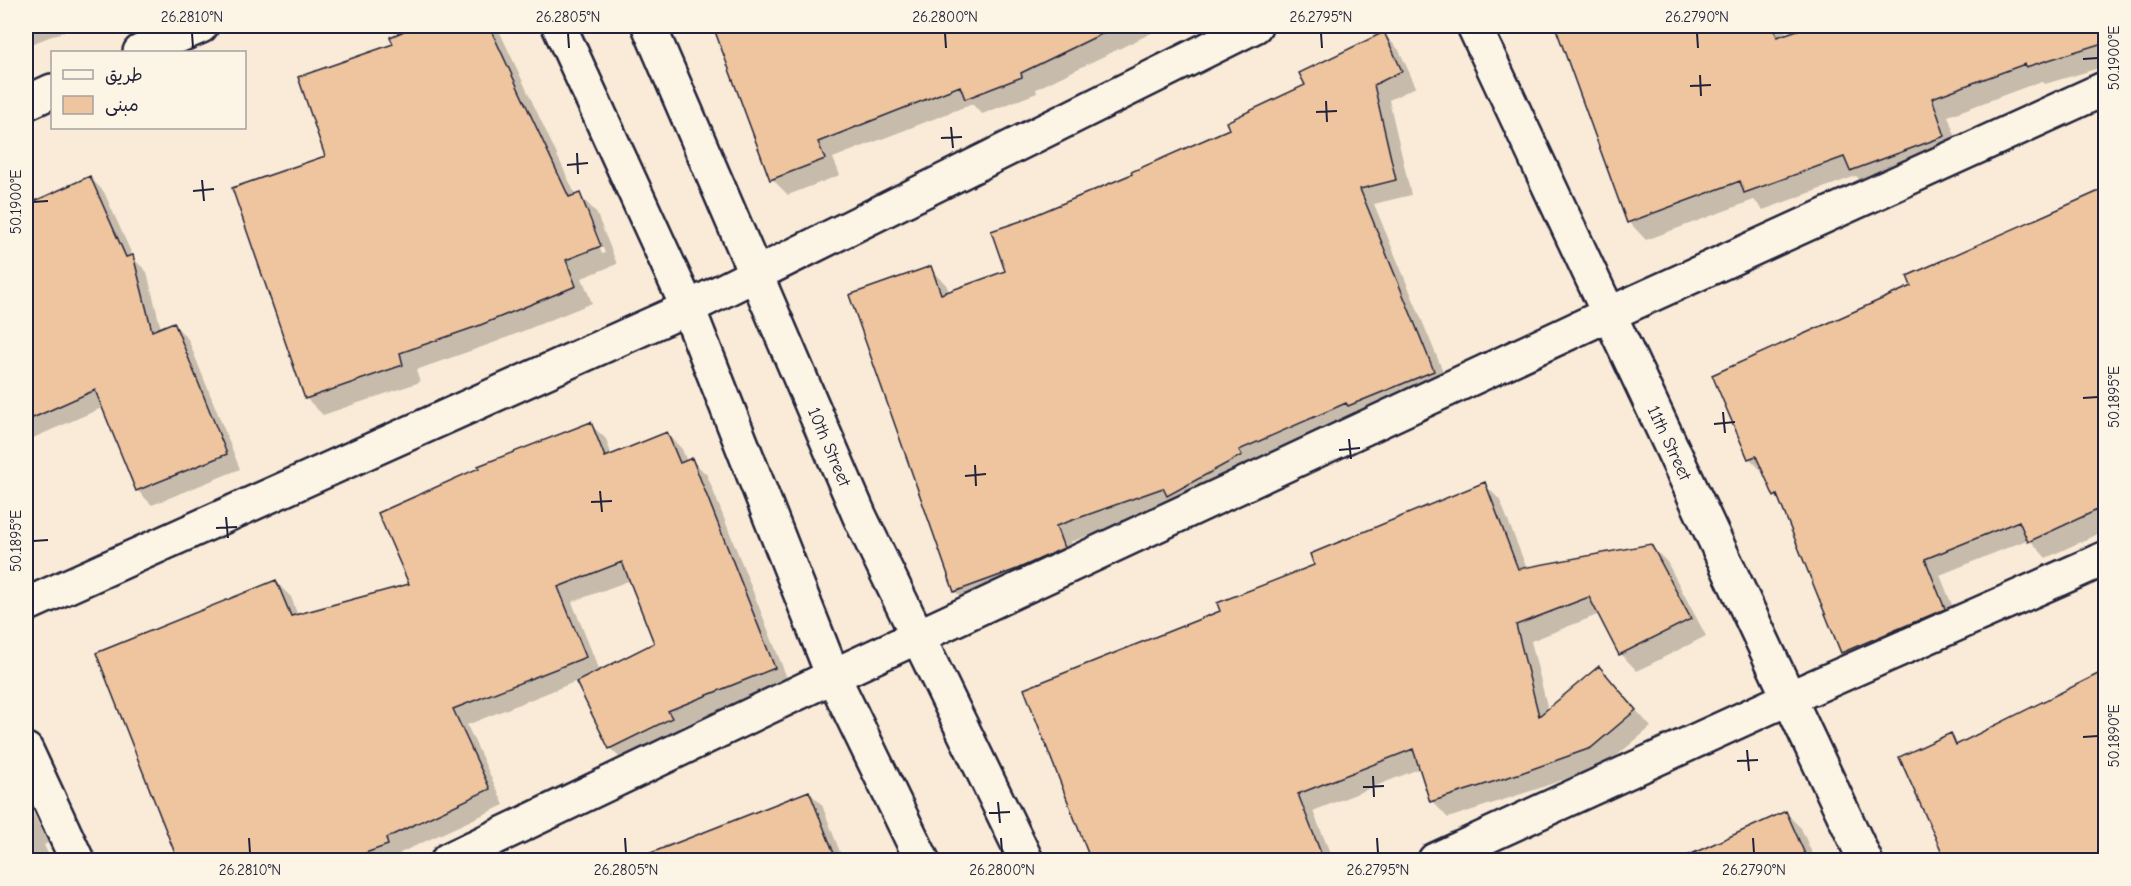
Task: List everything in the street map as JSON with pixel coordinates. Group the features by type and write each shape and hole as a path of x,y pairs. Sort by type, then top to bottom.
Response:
{"street":[{"path":"142,51 201,26"},
{"path":"559,26 688,308 833,676 922,861"},
{"name":"10th Street","path":"649,26 860,517 1026,861"},
{"path":"26,605 688,308 1256,26"},
{"name":"11th Street","path":"1474,26 1864,861"},
{"path":"448,861 833,676 1609,314 2106,88"},
{"path":"26,104 51,92"},
{"path":"1435,861 1789,698 2106,558"},
{"path":"26,750 77,861"}],"building":[{"path":"416,26 489,26 569,197 580,193 601,246 566,260 576,286 478,326 400,353 403,365 305,399 232,188 325,156 298,77 393,44 390,37"},
{"path":"713,26 1118,26 1021,73 1022,77 965,99 960,86 818,142 825,159 770,180"},
{"path":"1555,26 1773,26 1777,37 1809,26 2106,26 2106,42 2026,67 2025,64 1932,98 1945,136 1850,171 1844,157 1744,193 1740,181 1627,223"},
{"path":"1384,32 1402,71 1374,85 1396,180 1360,189 1434,371 1348,406 1346,403 1239,450 1242,455 1167,496 1163,488 1056,526 1064,548 1017,569 954,592 849,295 931,266 941,294 1005,271 991,231 1021,221 1132,174 1131,172 1229,129 1226,122 1305,85 1299,73"},
{"path":"90,176 126,257 133,255 152,331 174,322 227,454 136,491 95,390 26,421 26,205"},
{"path":"2106,188 2106,506 2028,542 2019,521 1925,559 1945,609 1841,653 1777,495 1774,497 1756,456 1748,459 1712,375 1911,286 1907,276"},
{"path":"591,422 605,457 667,432 680,463 692,458 775,668 668,711 672,718 609,749 576,682 654,643 622,562 558,587 586,657 453,709 490,789 386,838 388,845 343,861 178,861 96,653 276,580 291,616 409,584 378,513 479,468 478,466"},
{"path":"1485,482 1518,569 1651,544 1691,619 1619,655 1589,597 1516,625 1539,716 1599,666 1636,710 1591,748 1430,802 1413,749 1298,794 1324,861 1091,861 1024,689 1220,611 1217,603 1314,565 1310,554"},
{"path":"2106,670 2106,861 1946,861 1899,757 1951,733 1956,745"},
{"path":"809,791 837,861 639,861 638,858"},
{"path":"1786,811 1808,861 1676,861"}]}
